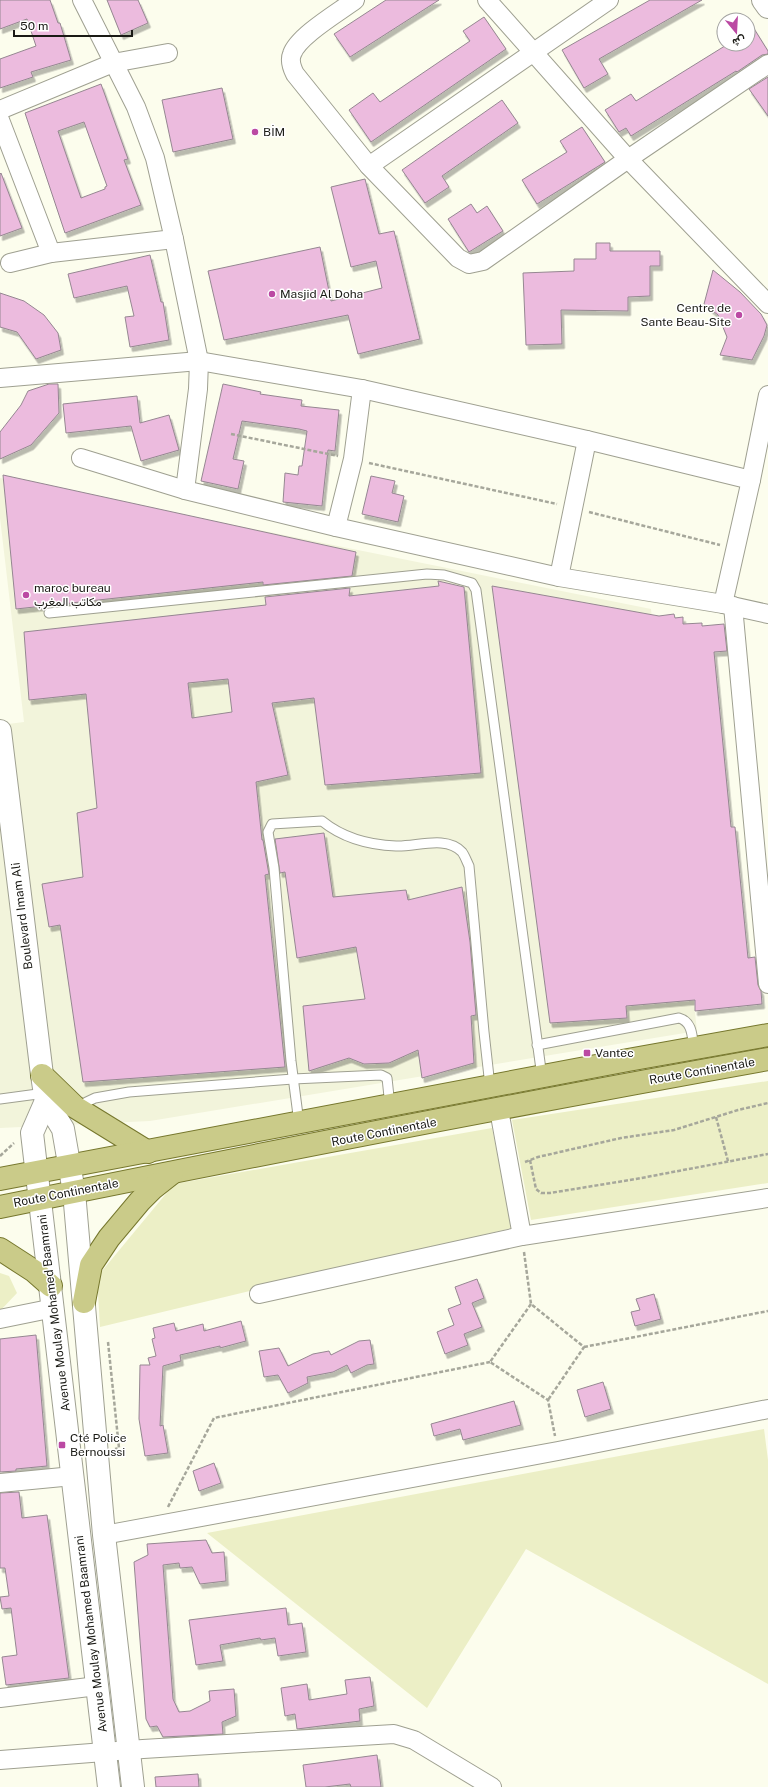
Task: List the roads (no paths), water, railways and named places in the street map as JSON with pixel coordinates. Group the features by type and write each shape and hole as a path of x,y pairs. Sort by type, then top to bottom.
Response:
{"main road":[{"name":"Route Continentale","path":"0,1180 768,1035"},
{"name":"Route Continentale","path":"0,1207 174,1171 768,1059"},
{"path":"44,1090 75,1107 148,1152"},
{"path":"84,1302 91,1265 109,1238 140,1201 174,1171"},
{"path":"0,1250 34,1271 51,1286"}],"street":[{"path":"82,0 136,107 155,158 174,239 199,362 198,389 185,490"},
{"path":"355,0 302,39 292,54 291,61 295,74 369,166 458,258 465,263 473,264 483,261 628,159 768,64"},
{"path":"487,0 628,159 768,304"},
{"path":"369,166 610,0"},
{"path":"763,0 768,7"},
{"path":"0,110 113,63 168,53"},
{"path":"0,120 50,253"},
{"path":"10,263 50,253 174,239"},
{"path":"0,378 199,362 362,389 587,440 751,480"},
{"path":"336,527 353,459 362,389"},
{"path":"768,395 735,549 728,605 768,984"},
{"path":"559,577 587,440"},
{"path":"81,458 185,490 336,527 559,577 728,605 768,614"},
{"name":"Boulevard Imam Ali","path":"0,731 44,1090"},
{"name":"Avenue Moulay Mohamed Baamrani","path":"44,1090 63,1129 74,1192 104,1535 133,1787"},
{"name":"Avenue Moulay Mohamed Baamrani","path":"44,1090 32,1133 46,1238 109,1787"},
{"path":"499,1110 522,1236"},
{"path":"259,1294 522,1236 768,1198"},
{"path":"0,1319 54,1308"},
{"path":"104,1535 558,1451 768,1409"},
{"path":"0,1483 73,1476"},
{"path":"0,1698 97,1686"},
{"path":"0,1760 129,1750 394,1734 414,1740 492,1787"}],"lane":[{"path":"49,613 427,574 444,575 472,583 476,590 542,1077"},
{"path":"298,1123 274,876 268,832 272,824 322,821 335,831 353,839 397,846 426,842 452,846 462,852 469,866 490,1087"},
{"path":"537,1045 679,1018 687,1021 689,1025 694,1049"},
{"path":"75,1107 95,1098 129,1092 293,1079 381,1075 387,1078 390,1106"},
{"path":"0,1098 44,1090"}],"place":[{"name":"BİM","path":"255,132"},
{"name":"Masjid Al Doha","path":"272,294"},
{"name":"Centre de Sante Beau-Site","path":"739,315"},
{"name":"maroc bureau مكاتب المغرب","path":"26,595"},
{"name":"Vantec","path":"587,1053"},
{"name":"Cté Police Bernoussi","path":"62,1445"}]}
